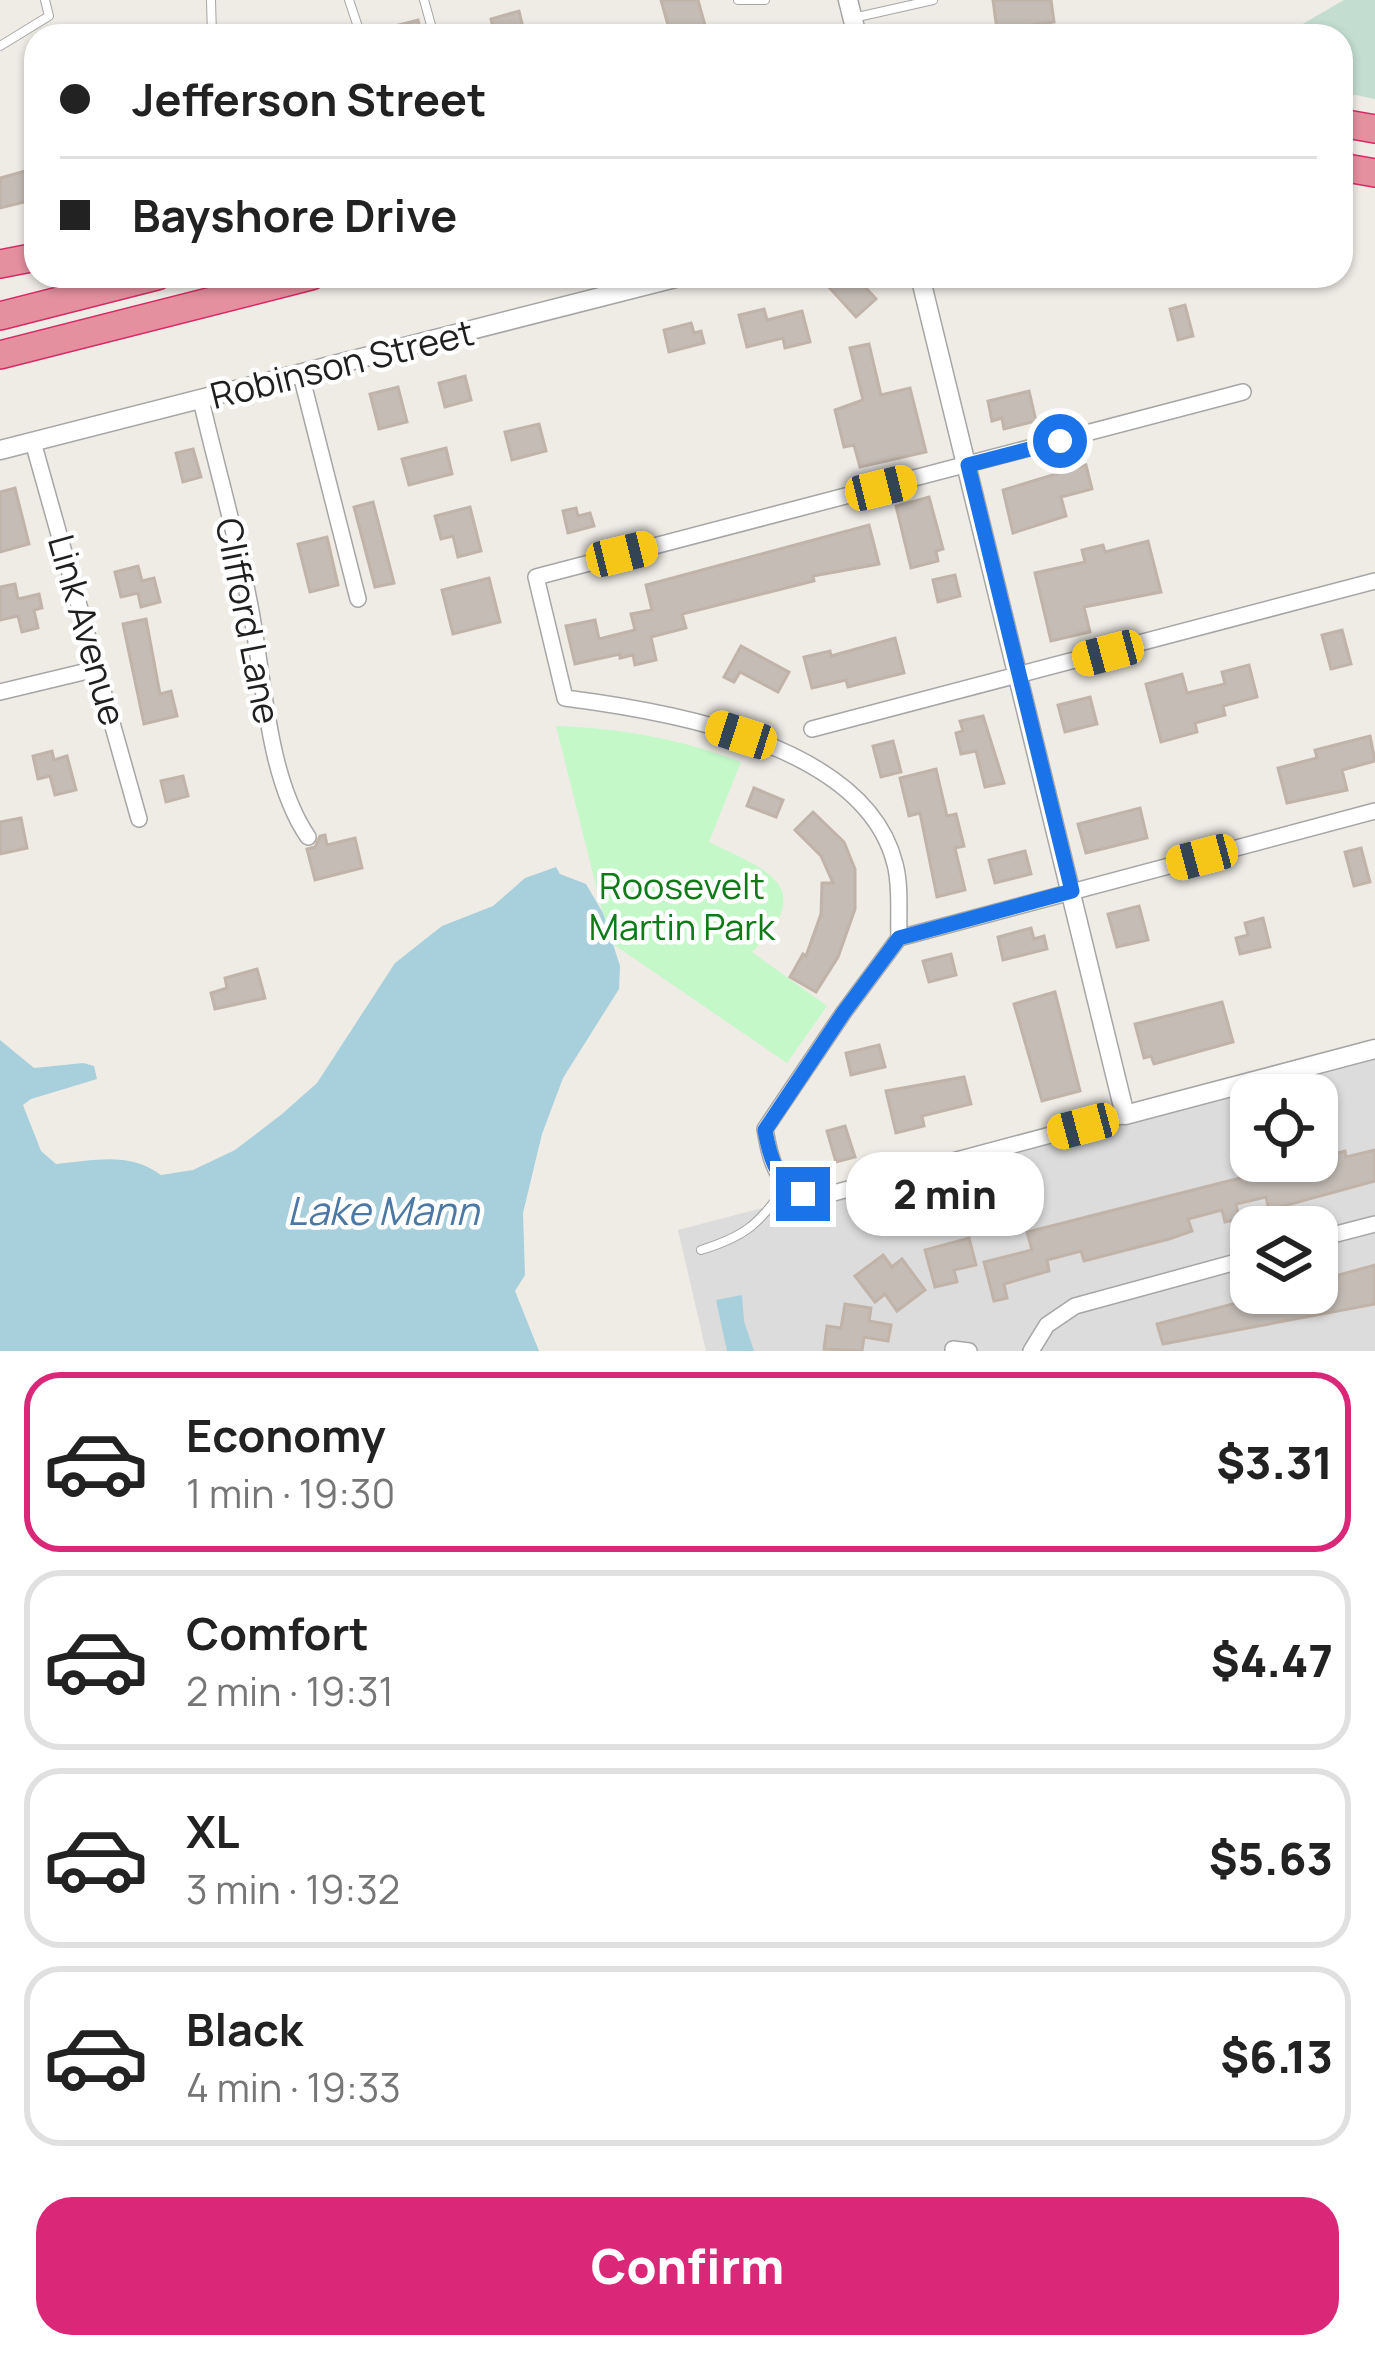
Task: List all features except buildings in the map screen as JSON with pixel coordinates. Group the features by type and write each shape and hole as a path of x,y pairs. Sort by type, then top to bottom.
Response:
{"highway":[{"path":"0,316 111,288"},
{"path":"0,355 263,288"}],"street":[{"name":"Robinson Street","path":"0,450 637,288"},
{"path":"923,288 1125,1115"},
{"path":"301,375 358,599"},
{"path":"899,938 895,863 876,822 847,789 772,745 679,715 565,698 536,577 1243,392"},
{"name":"Clifford Lane","path":"201,400 249,599 265,717 308,837"},
{"name":"Link Avenue","path":"33,442 139,819"},
{"path":"812,729 1375,581"},
{"path":"0,692 96,669"},
{"path":"1375,811 899,938 765,1130 770,1160 786,1185 803,1194 826,1195 1375,1049"},
{"path":"1338,1234 1375,1224"},
{"path":"1031,1351 1047,1325 1075,1306 1230,1264"}],"lane":[{"path":"36,24 49,16 45,0"},
{"path":"738,0 765,0"},
{"path":"853,18 933,0"},
{"path":"701,1250 753,1227 786,1185"}],"shaded area":[{"path":"1375,1047 1375,1351 706,1351 678,1230 1230,1085 1230,1182 1338,1182 1338,1074 1272,1074"}],"green space":[{"path":"1344,0 1375,0 1375,99 1353,94 1353,24 1303,24"},
{"name":"Roosevelt Martin Park","path":"556,726 650,736 741,762 709,842 750,862 778,884 782,911 752,952 827,1006 787,1063 610,942"}],"water":[{"name":"Lake Mann","path":"556,867 560,874 586,884 603,913 620,966 619,989 563,1078 542,1134 523,1213 525,1275 515,1291 539,1351 0,1351 0,1040 34,1068 94,1066 97,1079 23,1105 41,1151 56,1164 110,1159 136,1163 161,1175 193,1170 235,1150 317,1083 395,963 442,926 493,906 525,878"},
{"path":"742,1295 754,1351 727,1351 716,1300"}],"route":[{"path":"803,1194 786,1185 770,1160 765,1130 899,938 1072,891 968,465 1060,441"}]}
